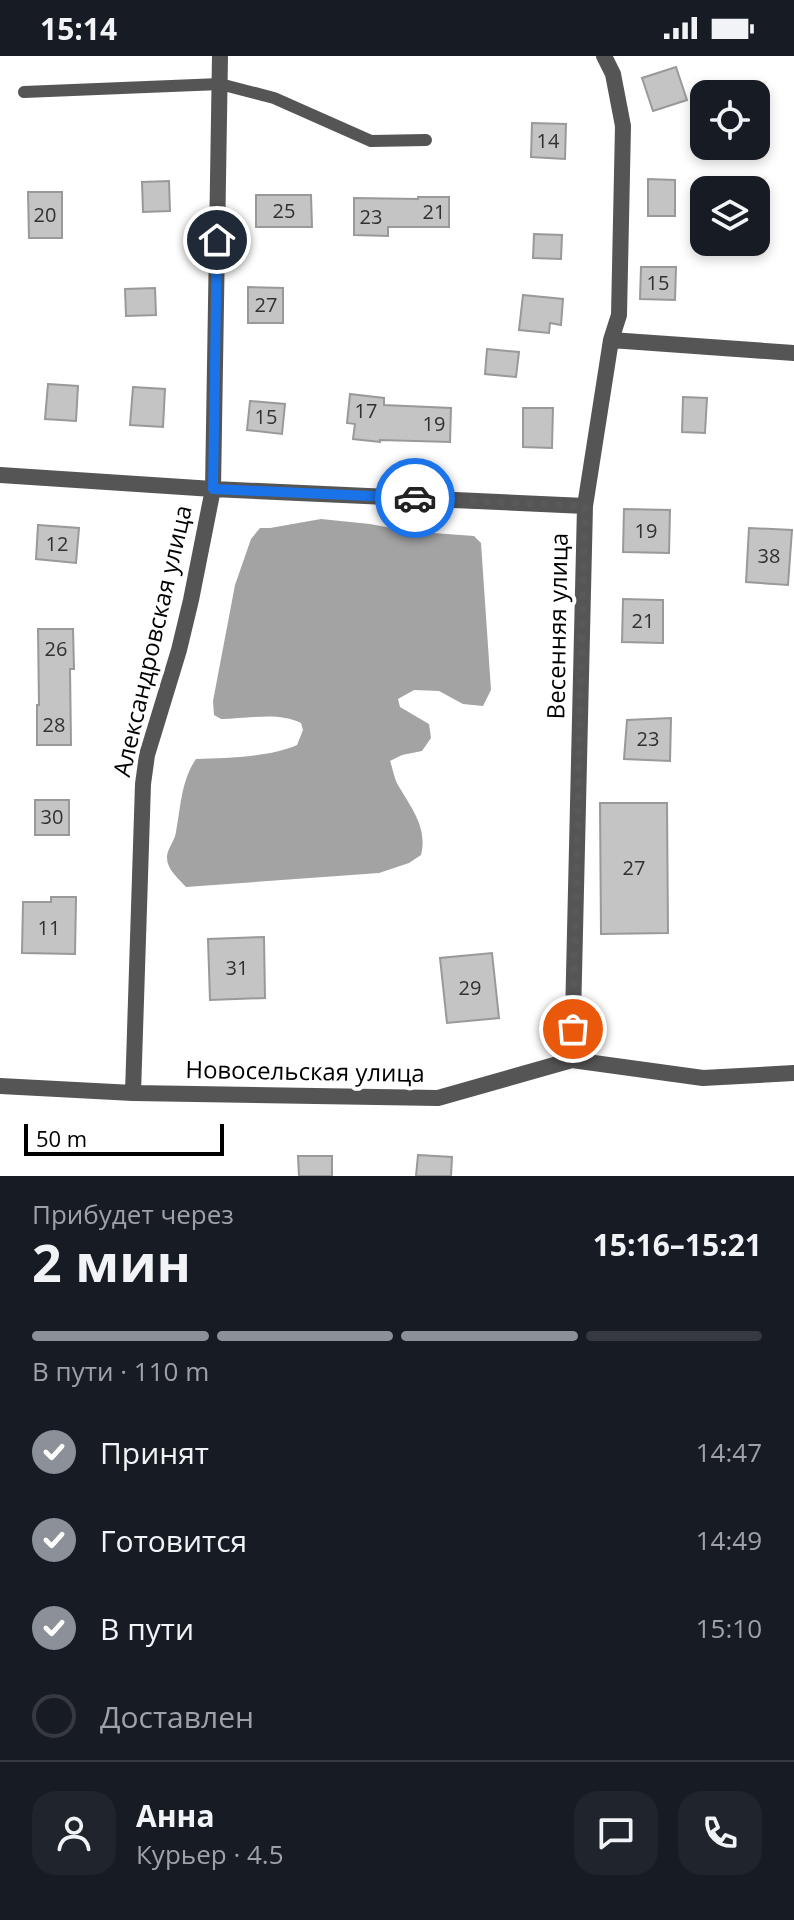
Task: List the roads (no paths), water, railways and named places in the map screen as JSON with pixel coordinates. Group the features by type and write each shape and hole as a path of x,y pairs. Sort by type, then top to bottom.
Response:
{"street":[{"name":"Александровская улица","path":"133,1093 143,784 147,755 191,600 213,489 220,56"},
{"name":"Весенняя улица","path":"572,1060 585,506 611,340 619,315 623,126 613,74 604,56"},
{"path":"611,340 794,353"},
{"path":"0,475 213,489 585,506"},
{"name":"Новосельская улица","path":"0,1086 133,1093 438,1098 572,1060 703,1078 794,1073"}],"lane":[{"path":"24,92 220,84 274,98 371,141 426,140"}]}
